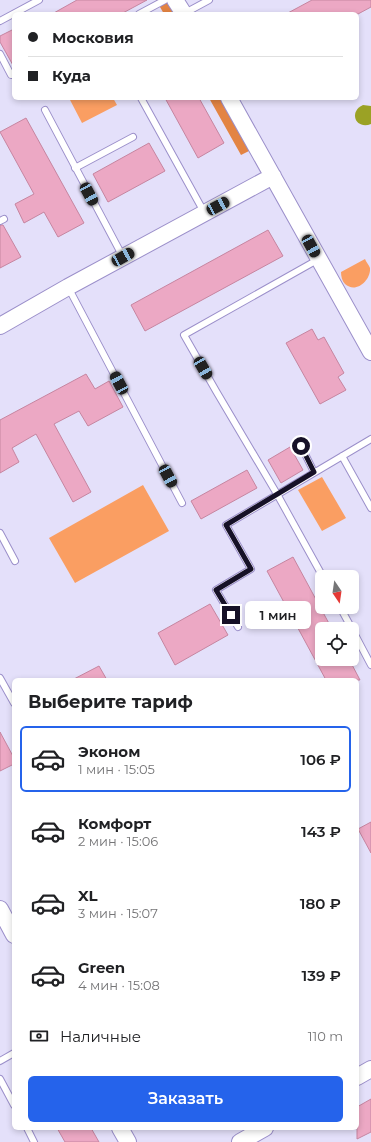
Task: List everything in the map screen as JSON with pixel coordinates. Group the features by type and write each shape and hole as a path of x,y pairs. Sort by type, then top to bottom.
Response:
{"street":[{"path":"175,0 183,12"},
{"path":"230,100 371,352"},
{"path":"0,326 68,287 273,176"},
{"path":"0,909 12,931"},
{"path":"359,1075 371,1069"},
{"path":"121,1130 128,1142"},
{"path":"240,1142 261,1130"}],"lane":[{"path":"17,12 39,0"},
{"path":"143,12 165,0"},
{"path":"188,12 209,0"},
{"path":"0,21 12,15"},
{"path":"0,54 12,75"},
{"path":"142,100 204,213"},
{"path":"45,110 123,257"},
{"path":"75,168 133,137"},
{"path":"319,259 184,335 277,494 319,570"},
{"path":"68,287 182,503"},
{"path":"238,627 216,590 251,569 226,525 314,472 371,440"},
{"path":"301,446 314,472"},
{"path":"342,456 371,508"},
{"path":"0,533 15,561"},
{"path":"359,642 371,665"},
{"path":"0,678 12,699"},
{"path":"0,1061 12,1054"},
{"path":"0,1079 12,1101"},
{"path":"28,1130 34,1142"}],"shaded area":[{"path":"156,0 168,0 175,12 163,12"},
{"path":"70,100 114,100 117,105 82,123"},
{"path":"210,100 223,100 251,150 241,155"},
{"path":"363,105 371,106 371,124 361,125 356,119 355,116 358,108"},
{"path":"365,259 370,268 368,277 362,284 349,287 343,281 341,272"},
{"path":"322,477 346,518 322,531 298,490"},
{"path":"143,485 169,531 75,583 49,538"}],"building":[{"path":"77,0 147,0 125,12 56,12"},
{"path":"312,0 371,0 371,7 359,13 359,12 290,12"},
{"path":"12,30 12,63 0,42 0,36"},
{"path":"166,100 200,100 224,143 198,158"},
{"path":"26,118 84,223 58,237 44,212 24,223 15,204 34,194 0,132"},
{"path":"149,143 165,171 108,202 93,174"},
{"path":"0,225 3,225 21,257 0,268"},
{"path":"268,230 283,256 145,331 131,305"},
{"path":"312,329 318,340 324,337 344,373 338,377 346,390 320,404 286,343"},
{"path":"86,374 95,389 109,381 123,407 88,426 79,411 54,424 91,492 73,502 36,434 12,448 19,462 0,473 0,420"},
{"path":"290,447 303,470 281,483 268,460"},
{"path":"247,470 257,488 201,519 191,501"},
{"path":"293,557 315,598 315,614 324,614 328,622 315,622 315,660 267,571"},
{"path":"210,604 228,635 175,665 158,633"},
{"path":"99,666 106,678 76,678"},
{"path":"318,666 353,666 359,678 325,678"},
{"path":"0,732 12,754 12,765 0,771"},
{"path":"371,822 371,853 359,831 359,828"},
{"path":"371,1099 371,1132 357,1139 357,1130 359,1130 359,1106"},
{"path":"58,1130 92,1130 99,1142 65,1142"}],"route":[{"path":"231,615 216,590 251,569 226,525 314,472 301,446"}]}
